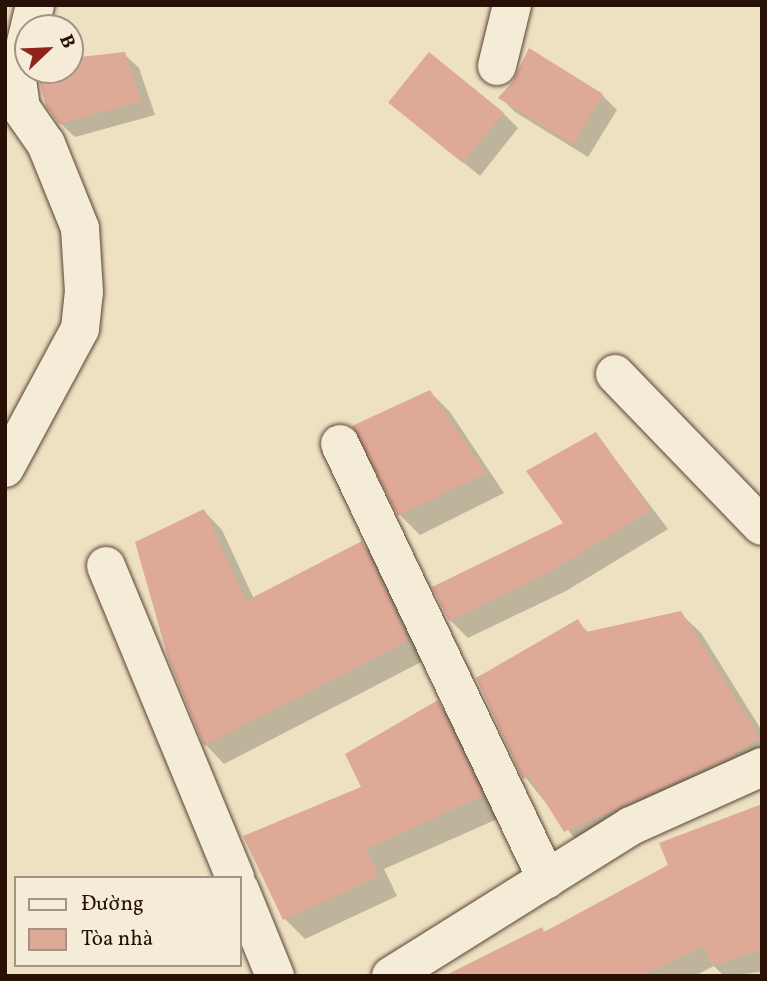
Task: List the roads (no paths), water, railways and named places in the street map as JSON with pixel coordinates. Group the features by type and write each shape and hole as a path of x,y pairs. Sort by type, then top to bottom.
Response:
{"street":[{"path":"5,468 80,329 84,292 80,228 46,144 21,108 17,80 35,5"},
{"path":"497,66 513,5"},
{"path":"615,374 762,526"},
{"path":"340,444 547,879"},
{"path":"106,566 234,876"},
{"path":"391,976 631,827 762,768"},
{"path":"242,895 275,976"}]}
